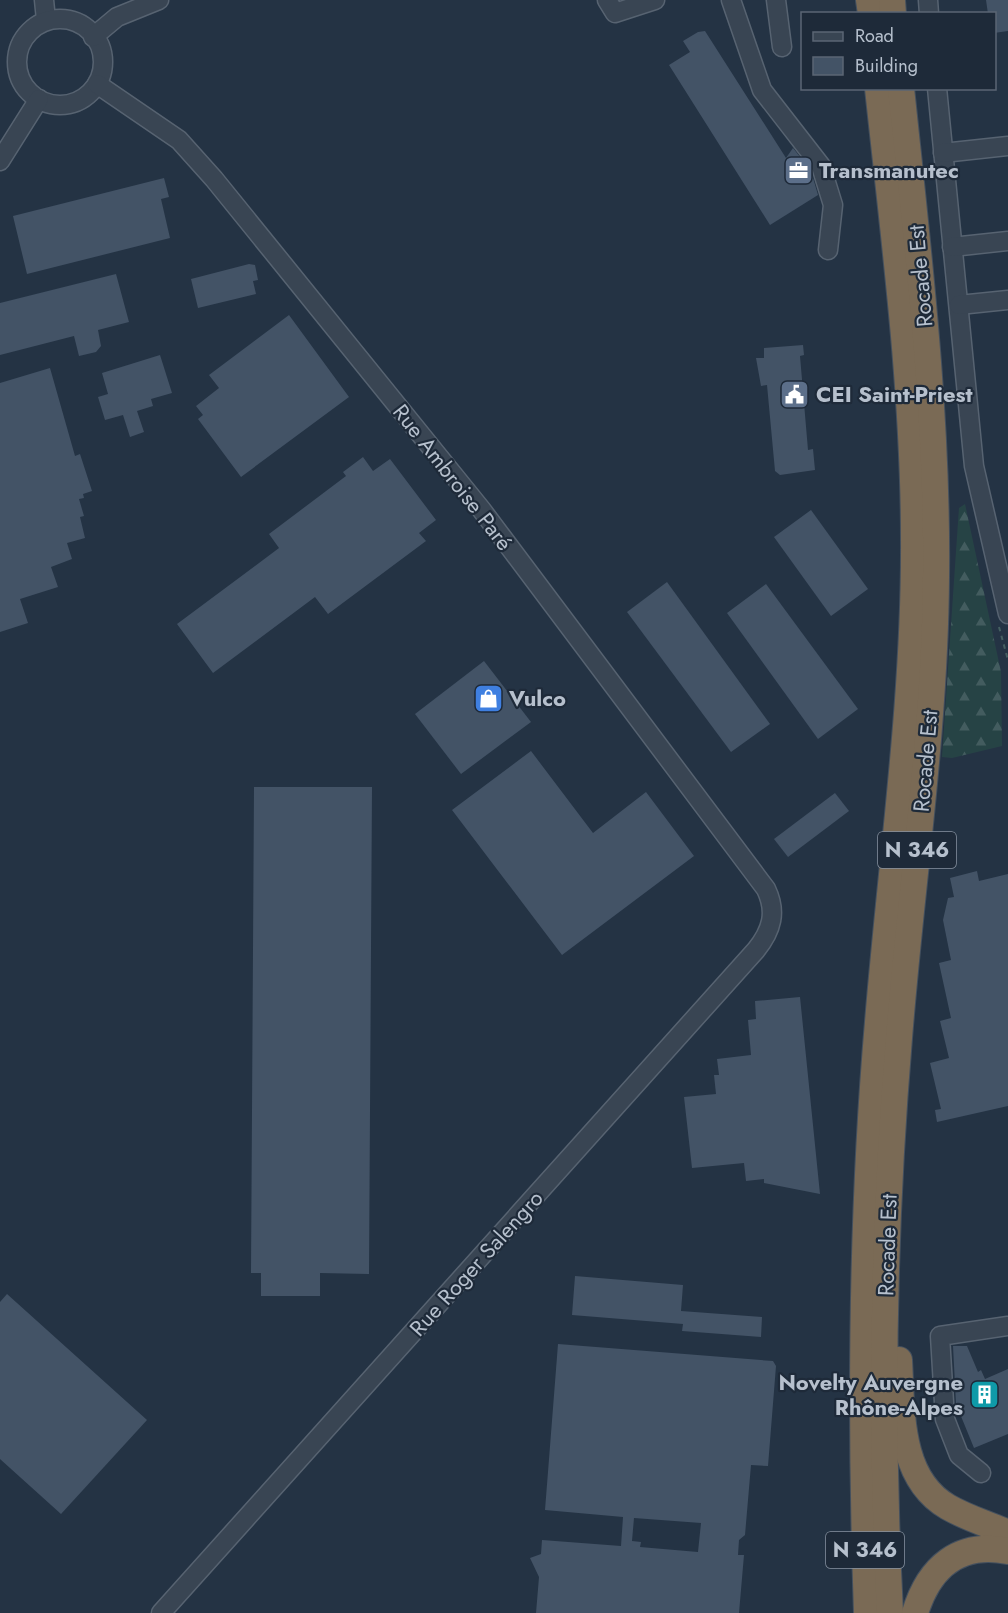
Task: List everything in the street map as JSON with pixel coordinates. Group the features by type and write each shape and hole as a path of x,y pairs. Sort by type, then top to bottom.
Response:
{"highway":[{"name":"Rocade Est","path":"867,1613 862,1487 863,1255 877,1026 912,658 915,539 909,390 878,90"},
{"name":"Rocade Est","path":"890,1613 884,1454 884,1328 890,1166 899,1036 932,681 936,580 935,475 929,376 901,90"},
{"path":"890,1166 900,1186 898,1334 902,1407 908,1449 915,1472 927,1491 946,1506 1008,1533"},
{"path":"855,1613 852,1501 862,1487"},
{"path":"915,1613 920,1595 930,1579 961,1553 977,1548 1008,1551"}],"street":[{"path":"44,0 46,20"},
{"path":"93,37 117,17 159,0"},
{"path":"607,0 615,13 656,0"},
{"path":"731,0 762,90 821,166 833,205 828,250"},
{"path":"776,0 783,47"},
{"path":"68,18 79,23 93,37 102,56 100,78 86,97 68,106 56,106 39,99 23,84 18,70 9,61 33,28 46,20 68,18"},
{"name":"Rue Ambroise Paré","path":"96,84 179,140 214,179 481,509 766,889 773,904"},
{"path":"937,90 974,465 1008,614"},
{"path":"0,161 39,99"},
{"path":"943,153 1008,146"},
{"path":"952,247 1008,241"},
{"path":"959,305 1008,300"},
{"name":"Rue Roger Salengro","path":"161,1613 756,950 766,937 773,904"},
{"path":"981,1473 959,1455 945,1419 940,1336 1008,1326"}],"green space":[{"path":"965,504 1001,672 1002,746 952,758 942,757 959,508"}],"building":[{"path":"986,0 1008,0 1008,31 996,33 996,12 988,12"},
{"path":"705,31 786,158 793,148 811,171 818,195 770,225 669,65 690,52 683,41 698,32"},
{"path":"164,178 169,197 161,199 170,238 27,274 13,216"},
{"path":"249,264 255,265 258,280 253,281 256,294 198,308 191,279"},
{"path":"116,274 129,322 98,330 101,346 96,352 79,356 74,336 0,355 0,303"},
{"path":"289,315 349,397 241,477 198,419 203,415 196,406 219,388 209,375"},
{"path":"803,345 804,355 800,356 808,450 813,449 815,470 780,475 775,471 767,385 761,386 756,358 764,358 764,348"},
{"path":"160,355 172,393 151,399 153,406 137,411 144,432 130,437 123,415 105,420 98,397 108,394 102,373"},
{"path":"50,368 75,456 80,454 92,491 83,494 84,498 79,499 84,516 80,517 85,538 67,543 72,559 51,567 58,587 20,599 28,623 0,632 0,383"},
{"path":"363,457 373,471 390,459 436,520 419,533 426,541 328,614 315,597 213,673 177,624 279,548 269,534 346,476 343,472"},
{"path":"811,510 868,589 831,616 774,537"},
{"path":"667,582 770,724 731,752 627,612"},
{"path":"766,584 858,709 818,739 727,613"},
{"path":"484,661 531,722 461,774 415,714"},
{"path":"531,751 593,833 646,792 694,856 562,955 452,810"},
{"path":"254,787 372,787 369,1274 320,1273 320,1296 261,1296 261,1273 251,1273"},
{"path":"835,793 849,811 788,857 774,839"},
{"path":"977,871 979,881 1008,874 1008,1106 937,1122 935,1110 941,1109 930,1063 949,1058 940,1021 951,1018 939,963 951,960 943,920 948,898 954,897 950,878"},
{"path":"800,997 820,1194 764,1183 764,1179 746,1181 744,1163 692,1168 684,1097 716,1094 714,1075 719,1075 717,1059 751,1055 748,1020 756,1019 755,1001"},
{"path":"575,1276 683,1285 681,1311 762,1317 761,1337 682,1331 683,1324 572,1315"},
{"path":"7,1294 147,1420 61,1514 0,1459 0,1302"},
{"path":"558,1344 773,1361 776,1366 768,1466 751,1465 745,1535 739,1540 738,1555 744,1555 739,1613 536,1613 539,1577 530,1558 541,1554 542,1540 621,1546 623,1517 545,1510","holes":["634,1518 701,1523 698,1552 640,1547 641,1542 632,1541"]},
{"name":"Novelty Auvergne Rhône-Alpes","path":"953,1346 967,1346 978,1372 981,1370 985,1379 1008,1369 1008,1434 974,1448 956,1404"}],"place":[{"name":"Transmanutec","path":"798,170"},
{"name":"CEI Saint-Priest","path":"795,394"},
{"name":"Vulco","path":"488,698"},
{"name":"Novelty Auvergne Rhône-Alpes","path":"984,1395"}]}
